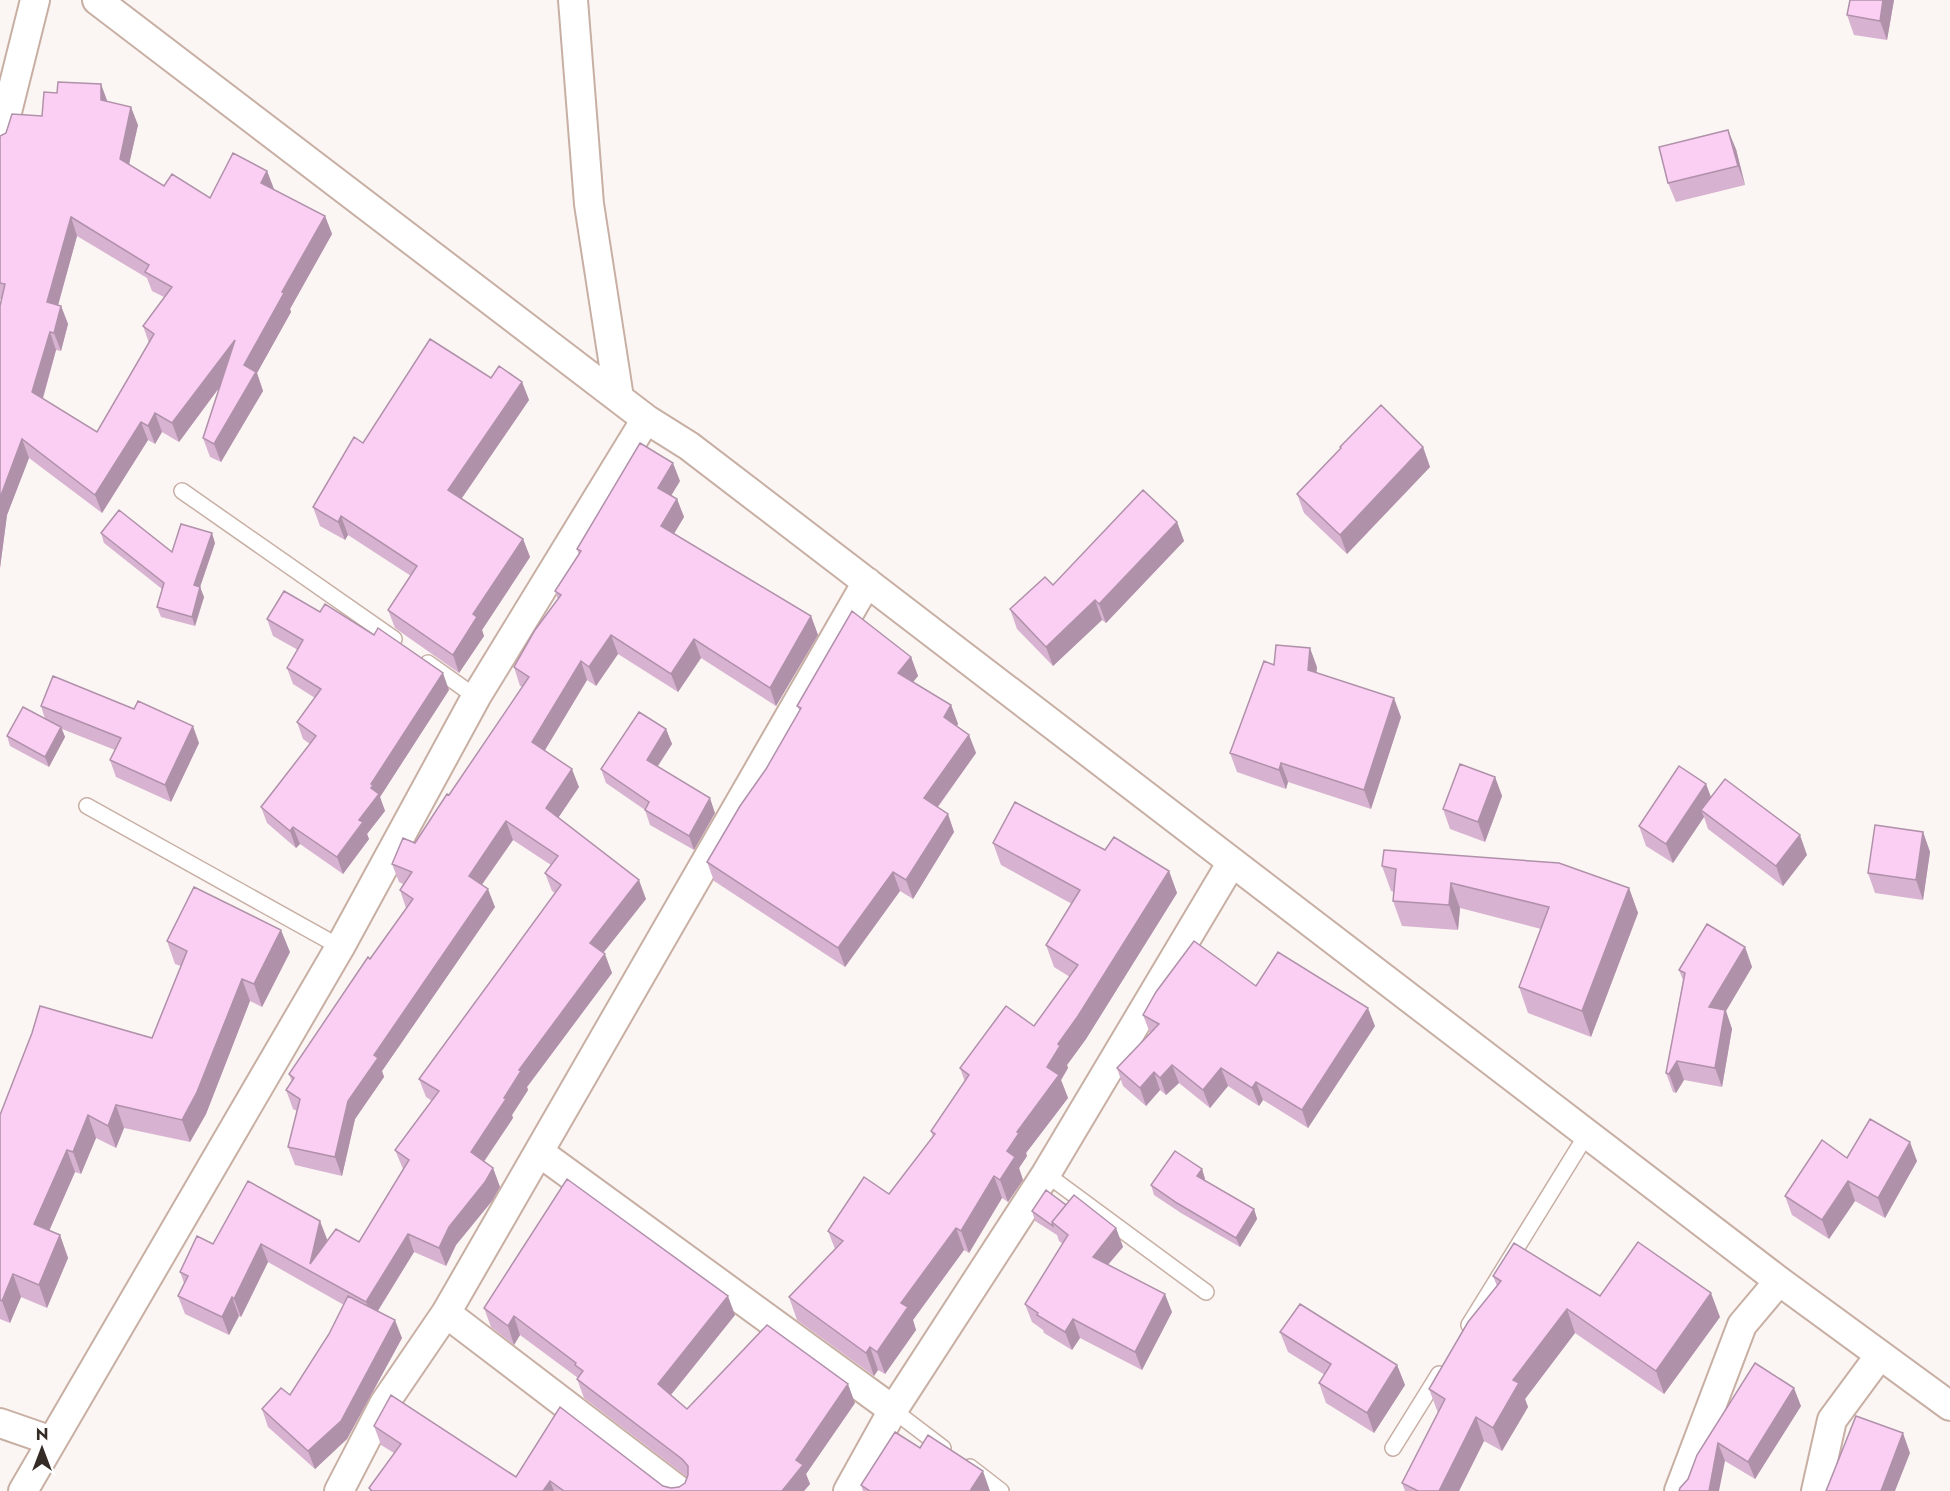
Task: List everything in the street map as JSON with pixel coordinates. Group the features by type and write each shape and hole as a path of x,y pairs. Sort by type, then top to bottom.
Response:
{"street":[{"path":"0,140 35,0"},
{"path":"97,0 646,419 689,446 1779,1281 1950,1406"},
{"path":"573,0 589,204 619,398"},
{"path":"23,1491 340,947 476,697 646,419"},
{"path":"339,1491 384,1404 446,1313 867,582"},
{"path":"848,1491 893,1410 1046,1174 1232,862"},
{"path":"539,1152 893,1410"},
{"path":"1679,1491 1742,1325 1779,1281"},
{"path":"446,1313 679,1491"},
{"path":"1816,1491 1832,1420 1880,1355"},
{"path":"0,1423 52,1441"}],"lane":[{"path":"182,491 476,697"},
{"path":"87,806 340,947"},
{"path":"1462,1336 1587,1134"},
{"path":"1046,1174 1206,1292"},
{"path":"1393,1448 1449,1357"},
{"path":"893,1410 1001,1491"}],"building":[{"path":"1850,0 1883,0 1880,21 1847,15"},
{"path":"58,82 101,84 101,100 131,107 120,159 164,186 172,174 210,198 233,153 267,171 261,183 325,216 244,365 256,372 214,444 203,438 235,340 172,423 155,413 148,426 141,422 95,495 22,439 0,498 0,306 5,284 0,283 0,136 6,133 12,114 42,116 44,92 57,93","holes":["71,217 149,265 145,272 172,287 143,326 154,334 97,432 32,392 50,332 54,333 61,306 47,302"]},
{"path":"1728,130 1738,166 1668,183 1659,147"},
{"path":"430,339 491,378 499,366 522,382 448,490 523,539 473,614 477,617 453,655 388,610 417,566 341,516 338,522 313,507 354,437 363,443"},
{"path":"1381,405 1423,447 1340,535 1297,494"},
{"path":"640,443 673,463 658,488 677,499 661,526 811,616 770,688 694,639 671,674 611,635 589,667 581,661 532,742 572,769 546,808 639,880 590,943 605,954 519,1070 521,1071 504,1098 506,1099 471,1152 493,1168 485,1182 449,1227 439,1248 408,1234 366,1302 261,1244 234,1299 232,1297 222,1317 178,1296 188,1276 180,1272 197,1236 213,1244 248,1181 320,1221 310,1264 336,1229 359,1242 409,1160 395,1150 439,1091 419,1079 561,885 545,873 558,856 506,821 469,876 488,889 374,1055 378,1058 348,1101 335,1157 288,1147 300,1099 286,1090 294,1078 289,1074 368,957 370,959 413,899 400,890 412,872 392,864 403,838 415,843 529,677 514,667 535,630 561,595 555,591 581,551 577,549"},
{"path":"1143,490 1177,522 1099,604 1095,600 1046,647 1010,609 1045,577 1053,585"},
{"path":"119,510 172,552 181,524 212,533 194,585 200,587 192,617 157,607 164,583 101,533"},
{"path":"284,591 320,612 325,604 374,635 378,628 443,673 371,784 373,785 371,788 379,794 359,820 363,822 337,857 293,827 290,831 261,807 316,736 297,722 321,689 287,668 303,640 267,619"},
{"path":"852,611 911,657 898,673 951,705 944,717 969,735 924,798 948,814 906,880 893,872 838,948 707,862 740,806 766,769 801,708 797,706"},
{"path":"1276,645 1310,648 1308,670 1394,698 1364,790 1281,763 1279,770 1230,753 1264,661 1274,665"},
{"path":"53,676 134,709 138,701 193,726 165,785 110,760 121,738 41,706"},
{"path":"23,707 61,727 45,757 7,736"},
{"path":"639,712 666,729 647,760 710,798 689,836 645,810 649,802 601,769"},
{"path":"1460,764 1495,777 1478,822 1443,809"},
{"path":"1679,766 1706,784 1666,844 1639,826"},
{"path":"1725,779 1800,835 1776,866 1701,810"},
{"path":"1015,802 1105,850 1114,837 1169,871 1058,1044 1060,1046 1047,1067 1059,1075 1017,1132 1019,1133 1007,1151 1015,1157 1000,1180 994,1176 961,1231 956,1228 901,1303 908,1307 877,1352 870,1347 866,1353 789,1297 843,1241 828,1231 864,1177 889,1194 935,1134 931,1131 969,1075 960,1068 1006,1006 1034,1026 1078,965 1046,945 1080,890 993,843"},
{"path":"1875,825 1923,832 1916,880 1868,873"},
{"path":"1384,850 1559,863 1629,888 1582,1011 1519,987 1549,907 1451,883 1449,905 1393,901 1396,869 1382,866"},
{"path":"194,887 281,930 254,984 242,979 197,1092 182,1120 116,1105 108,1126 88,1115 73,1152 67,1150 34,1224 60,1235 39,1285 13,1274 2,1301 0,1300 0,1115 40,1006 152,1038 187,951 167,941"},
{"path":"1707,924 1745,947 1709,1007 1725,1010 1715,1068 1677,1061 1669,1074 1666,1073 1685,973 1679,970"},
{"path":"1194,941 1256,986 1278,952 1368,1008 1302,1110 1256,1082 1252,1088 1221,1068 1203,1090 1172,1065 1160,1078 1154,1072 1140,1088 1117,1068 1159,1024 1143,1015 1156,992"},
{"path":"1870,1119 1910,1142 1878,1198 1848,1181 1822,1220 1785,1196 1822,1140 1847,1158"},
{"path":"1175,1151 1202,1169 1197,1176 1254,1209 1236,1238 1151,1185"},
{"path":"567,1179 728,1296 658,1384 687,1409 767,1325 848,1384 796,1460 803,1465 782,1491 564,1491 550,1481 543,1491 372,1491 369,1488 401,1444 374,1426 391,1395 516,1477 560,1407 663,1486 679,1487 685,1483 688,1466 682,1459 577,1379 583,1371 575,1365 576,1363 514,1316 508,1326 484,1308"},
{"path":"1046,1190 1066,1205 1052,1222 1053,1226 1032,1211"},
{"path":"1074,1195 1116,1228 1093,1257 1165,1294 1135,1352 1073,1319 1065,1332 1037,1315 1038,1313 1025,1304 1068,1235 1052,1222"},
{"path":"1638,1242 1711,1293 1656,1371 1567,1309 1513,1380 1519,1383 1493,1428 1476,1417 1439,1491 1418,1491 1402,1483 1445,1399 1429,1389 1468,1322 1501,1281 1493,1276 1514,1243 1600,1296"},
{"path":"348,1296 395,1320 341,1421 308,1451 262,1409 281,1388 290,1395 329,1334"},
{"path":"1300,1304 1397,1365 1367,1413 1319,1383 1331,1364 1280,1332"},
{"path":"1755,1363 1794,1388 1748,1462 1718,1443 1709,1491 1679,1491 1688,1479 1697,1455"},
{"path":"1856,1416 1903,1433 1881,1491 1826,1491"},
{"path":"895,1432 920,1448 928,1435 983,1471 970,1491 870,1491 861,1485"}]}
